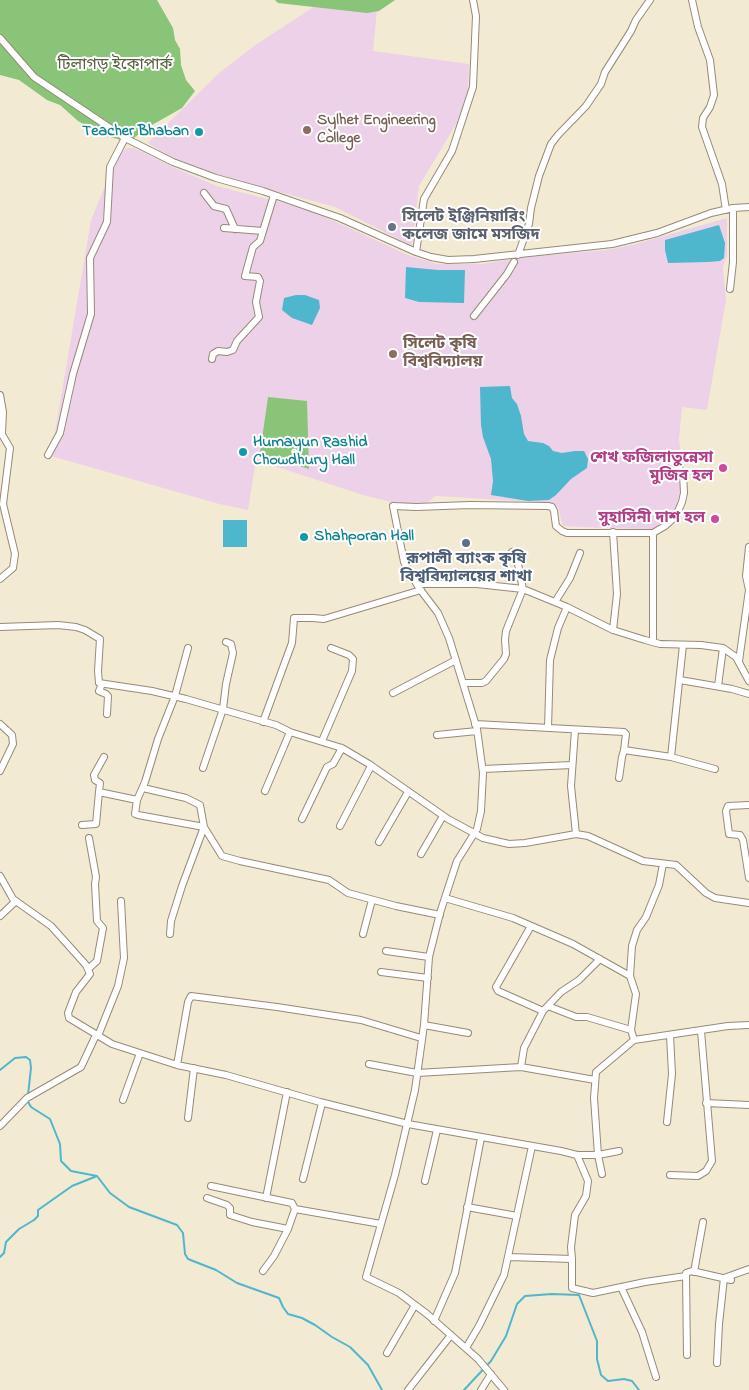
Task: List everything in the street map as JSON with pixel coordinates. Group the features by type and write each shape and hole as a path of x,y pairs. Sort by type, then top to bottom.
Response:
{"street":[{"path":"416,252 424,199 452,151 473,88 476,16 473,0"},
{"path":"518,255 529,224 542,165 551,144 586,106 636,20 650,0"},
{"path":"692,0 698,27 710,60 714,95 710,107 703,118 702,127 729,209 733,262 730,290"},
{"path":"0,38 34,77 125,138 173,162 340,218 430,257 448,260 474,259 612,244 656,233 711,213 749,207"},
{"path":"48,455 60,432 73,374 91,314 90,258 107,222 110,167 125,138"},
{"path":"204,193 214,206 226,209 235,229"},
{"path":"212,360 213,354 218,351 227,352 233,350 237,341 259,317 256,302 260,281 258,277 245,276 253,247 260,241 274,195"},
{"path":"224,228 263,231"},
{"path":"474,316 507,274 514,262"},
{"path":"0,395 3,412 1,432 10,448 3,504 15,554 13,568 0,578"},
{"path":"504,1390 478,1359 452,1335 399,1292 366,1277 408,1124 424,1025 429,957 457,861 477,828 481,810 483,769 476,728 456,660 438,613 404,562 393,506 416,507 470,504 548,506 554,511 556,526 567,533 653,533 665,526 676,516 684,493 684,474 677,465 666,459"},
{"path":"612,532 617,594 613,630"},
{"path":"653,533 653,642"},
{"path":"739,663 749,590 746,576 749,547"},
{"path":"463,683 482,683 486,681 506,654 506,631 522,589 517,559 512,552"},
{"path":"555,602 570,578 580,553"},
{"path":"264,722 292,643 294,618 308,617 324,620 419,587 477,584 522,589 568,607 613,630 653,642 723,648 736,657 749,681"},
{"path":"548,728 550,660 558,628 568,607"},
{"path":"0,627 58,625 85,630 100,639 99,683 152,690 175,696 264,722 342,748 473,835 494,842 509,844 576,834 588,836 643,861 676,865 706,893 715,898 749,903"},
{"path":"203,768 223,710 226,684 233,653 231,644 226,642"},
{"path":"671,757 683,645"},
{"path":"188,648 175,696 137,800 135,814 204,827"},
{"path":"322,741 352,672 353,659 349,655 331,648"},
{"path":"718,686 723,648"},
{"path":"393,693 456,660"},
{"path":"680,680 718,686 749,694"},
{"path":"102,684 99,691 108,696 107,714"},
{"path":"0,724 12,735 13,744 0,771"},
{"path":"437,734 476,728 548,728 626,732 619,778"},
{"path":"575,730 571,797 576,834"},
{"path":"265,790 290,732"},
{"path":"302,819 327,767 333,764 342,748"},
{"path":"624,750 671,757 715,769"},
{"path":"82,825 96,824 100,784 95,780 94,775 104,757"},
{"path":"483,769 572,765"},
{"path":"340,826 371,766"},
{"path":"142,788 186,798 200,805 204,827 222,856 329,880 348,893 440,915"},
{"path":"99,792 137,800"},
{"path":"378,842 408,792"},
{"path":"749,806 728,806 726,811 729,834 742,837 749,878"},
{"path":"422,854 443,816"},
{"path":"170,934 171,920 204,827"},
{"path":"88,970 97,961 103,928 96,921 96,878 89,838"},
{"path":"634,1040 631,1030 636,994 630,976 632,946 637,930 646,917 659,885 662,864"},
{"path":"0,876 16,901 51,926 86,965 90,974 76,992 68,1013 69,1018 112,1044 176,1065 226,1075 408,1124 578,1155 598,1155 619,1151"},
{"path":"445,898 504,915 531,926 573,944 630,976"},
{"path":"363,934 372,900"},
{"path":"0,916 16,901"},
{"path":"0,1126 27,1098 81,1067 118,986 124,958 121,901"},
{"path":"531,926 496,987 498,991 576,1017 587,1017 631,1030"},
{"path":"386,951 429,957"},
{"path":"521,1067 524,1048 546,1008 561,992 579,980 600,959"},
{"path":"381,972 428,978"},
{"path":"176,1065 188,1002 191,996 361,1020 421,1038"},
{"path":"602,1174 598,1155 594,1098 596,1072 634,1040 739,1024 749,1025"},
{"path":"424,1025 468,1033"},
{"path":"670,1174 698,1176 709,1168 712,1157 700,1031"},
{"path":"667,1122 672,1074 670,1035"},
{"path":"123,1100 140,1053"},
{"path":"369,1064 417,1073 521,1067 595,1080"},
{"path":"188,1118 194,1068"},
{"path":"266,1198 287,1092"},
{"path":"303,1179 322,1102"},
{"path":"706,1103 749,1105"},
{"path":"426,1181 437,1130"},
{"path":"434,1321 455,1273 481,1138"},
{"path":"466,1348 504,1275 532,1146"},
{"path":"578,1155 588,1181 586,1196 575,1215 571,1247 572,1288 594,1293 645,1282 686,1276 686,1273 694,1272 727,1279 749,1269"},
{"path":"211,1186 292,1203 295,1209 288,1229 274,1256 263,1271"},
{"path":"207,1198 227,1205 230,1208 230,1215 252,1222 288,1229"},
{"path":"467,1207 517,1216"},
{"path":"295,1209 381,1224"},
{"path":"694,1272 703,1222"},
{"path":"509,1257 572,1259"},
{"path":"686,1276 687,1355"},
{"path":"718,1363 719,1324 727,1279"},
{"path":"621,1287 642,1332 656,1377"},
{"path":"387,1353 415,1305"},
{"path":"408,1390 452,1335"},
{"path":"481,1390 491,1374"}],"shaded area":[{"name":"Sylhet Engineering College","path":"324,0 378,0 373,51 469,64 468,96 461,116 419,186 412,246 335,207 235,180 169,156 148,143 219,73 254,46"},
{"name":"সিলেট কৃষি বিশ্ববিদ্যালয়","path":"127,148 134,148 217,186 310,210 408,255 437,264 481,264 526,257 606,250 632,245 727,218 727,256 723,268 726,300 707,410 682,407 679,439 682,465 679,473 681,493 674,515 667,522 653,529 563,526 558,508 553,503 436,496 426,503 398,504 363,495 256,460 248,510 219,504 51,456 91,220 111,172 122,152"}],"green space":[{"name":"টিলাগড় ইকোপার্ক","path":"0,0 157,0 173,28 175,40 180,49 181,65 186,80 195,91 182,108 152,125 128,142 103,135 78,121 60,105 47,100 19,80 0,75"},
{"path":"275,0 395,0 379,11 367,13 278,3"},
{"path":"268,397 307,401 309,469 260,453"}],"water":[{"path":"719,225 725,243 724,258 720,261 668,263 665,240"},
{"path":"406,267 465,270 464,303 419,302 405,298"},
{"path":"305,295 319,300 320,308 312,325 292,318 282,310 284,298"},
{"path":"510,386 512,398 517,404 524,434 528,441 543,443 553,451 562,453 584,451 588,459 587,468 571,479 549,500 528,501 491,495 493,481 491,459 481,425 480,387"},
{"path":"223,520 247,520 247,547 223,547"}],"waterway":[{"path":"0,1070 15,1058 26,1057 30,1060 28,1095"},
{"path":"27,1100 31,1107 50,1119 60,1144 61,1161 71,1171 97,1176 110,1193 129,1207 177,1225 183,1233 185,1254 188,1259 216,1270 237,1283 279,1298 288,1314 302,1318 350,1347 368,1365 382,1390"},
{"path":"0,1257 4,1253 6,1242 19,1229 34,1220 38,1216 38,1210 72,1186 97,1176"},
{"path":"464,1390 491,1361 506,1336 517,1304 525,1296 552,1294 579,1295 597,1341 597,1359 601,1375 608,1381 624,1379 632,1381 639,1390"}],"place":[{"name":"Sylhet Engineering College","path":"307,130"},
{"name":"Teacher Bhaban","path":"199,132"},
{"name":"সিলেট ইঞ্জিনিয়ারিং কলেজ জামে মসজিদ","path":"392,227"},
{"name":"সিলেট কৃষি বিশ্ববিদ্যালয়","path":"393,354"},
{"name":"Humayun Rashid Chowdhury Hall","path":"243,452"},
{"name":"শেখ ফজিলাতুন্নেসা মুজিব হল","path":"723,468"},
{"name":"সুহাসিনী দাশ হল","path":"715,519"},
{"name":"Shahporan Hall","path":"304,537"},
{"name":"রূপালী ব্যাংক কৃষি বিশ্ববিদ্যালয়ের শাখা","path":"466,543"}]}
